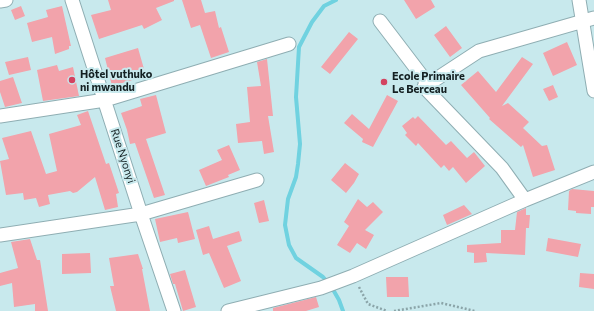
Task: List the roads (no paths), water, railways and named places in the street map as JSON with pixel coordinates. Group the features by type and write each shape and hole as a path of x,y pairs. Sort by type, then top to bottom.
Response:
{"street":[{"path":"0,1 6,0"},
{"name":"Rue Nyonyi","path":"72,0 174,311"},
{"path":"579,0 588,20 594,92"},
{"path":"525,200 502,168 424,87 479,51 588,20"},
{"path":"380,21 428,84"},
{"path":"0,116 105,100 290,44"},
{"path":"228,311 321,288 353,276 525,200 594,172"},
{"path":"0,235 141,214 257,180"}],"waterway":[{"path":"336,0 324,6 312,22 299,47 296,97 300,144 296,177 288,199 285,225 289,245 296,258 323,277 331,286 343,311"}],"place":[{"name":"Hôtel vuthuko ni mwandu","path":"72,80"},
{"name":"Ecole Primaire Le Berceau","path":"384,82"}]}
